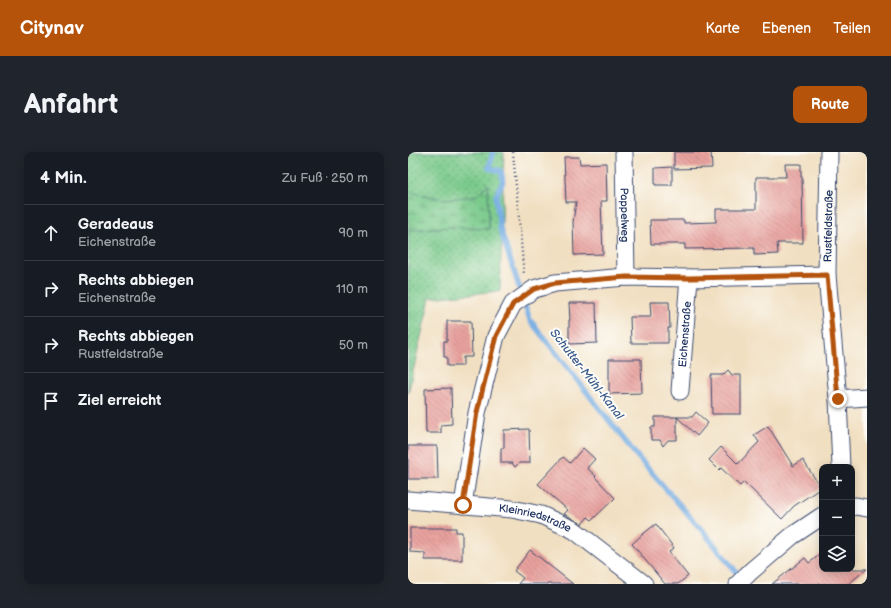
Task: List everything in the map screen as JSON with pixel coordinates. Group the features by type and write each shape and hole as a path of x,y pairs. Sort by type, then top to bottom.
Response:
{"street":[{"name":"Pappelweg","path":"624,152 626,277"},
{"name":"Rustfeldstraße","path":"829,152 827,275 838,399 841,464"},
{"path":"463,505 477,412 496,336 513,304 534,289 555,283 626,277 689,278 827,275"},
{"name":"Eichenstraße","path":"680,391 689,278"},
{"path":"838,399 867,396"},
{"name":"Kleinriedstraße","path":"408,500 512,509 541,515 574,530 644,584"},
{"path":"855,506 867,508"},
{"path":"744,578 792,536 819,518"}],"path":[{"path":"513,152 524,278 534,289"}],"green space":[{"path":"408,152 504,152 500,291 430,298 408,393 408,230 451,227 489,229 488,185 476,196 444,199 408,192"},
{"path":"488,184 489,229 451,227 408,230 408,192 444,199 476,196"}],"building":[{"path":"674,152 711,152 712,168 674,169"},
{"path":"564,157 579,157 580,164 606,163 607,201 601,201 603,254 574,255 573,222 576,202 566,202"},
{"path":"785,164 801,164 803,243 777,243 778,254 754,255 754,248 685,249 685,244 651,244 650,220 684,220 684,223 716,222 716,209 756,209 756,177 786,177"},
{"path":"672,167 672,185 655,185 655,168"},
{"path":"650,302 669,302 670,328 668,328 668,343 631,343 630,317 651,317"},
{"path":"569,303 596,303 597,343 569,344"},
{"path":"447,321 471,321 472,357 463,357 463,366 447,366 447,357 444,357 444,341 447,341"},
{"path":"609,359 641,359 642,393 609,394"},
{"path":"728,370 732,375 741,375 741,414 712,414 711,375 723,375"},
{"path":"451,388 452,424 441,425 441,433 426,433 425,389"},
{"path":"696,412 708,423 697,436 677,417 692,417"},
{"path":"655,417 677,417 677,440 668,440 663,446 660,440 651,440 651,427 655,427"},
{"path":"768,426 793,466 803,460 819,485 819,489 794,506 782,519 744,482 740,486 721,468 719,470 709,460 721,447 738,464 759,442 754,435"},
{"path":"529,429 530,463 519,463 515,467 512,463 501,463 501,448 504,448 504,430"},
{"path":"408,446 437,446 438,479 408,479"},
{"path":"583,448 595,459 587,468 615,498 592,520 588,517 582,524 564,514 568,510 538,484 563,457 570,463"},
{"path":"656,524 674,548 669,552 688,576 678,584 665,584 632,544"},
{"path":"410,528 456,528 456,532 462,532 462,560 425,560 425,553 410,552"},
{"path":"530,550 573,584 518,584 523,578 514,571"},
{"path":"819,555 819,572 855,572 855,569 867,569 848,584 772,584 805,558 809,563"}],"waterway":[{"name":"Schutter-Mühl-Kanal","path":"493,152 489,168 501,171 503,181 496,196 500,229 530,320 637,456 707,536 742,579"}],"route":[{"path":"463,505 477,412 496,336 513,304 534,289 555,283 626,277 689,278 827,275 838,399"}]}
